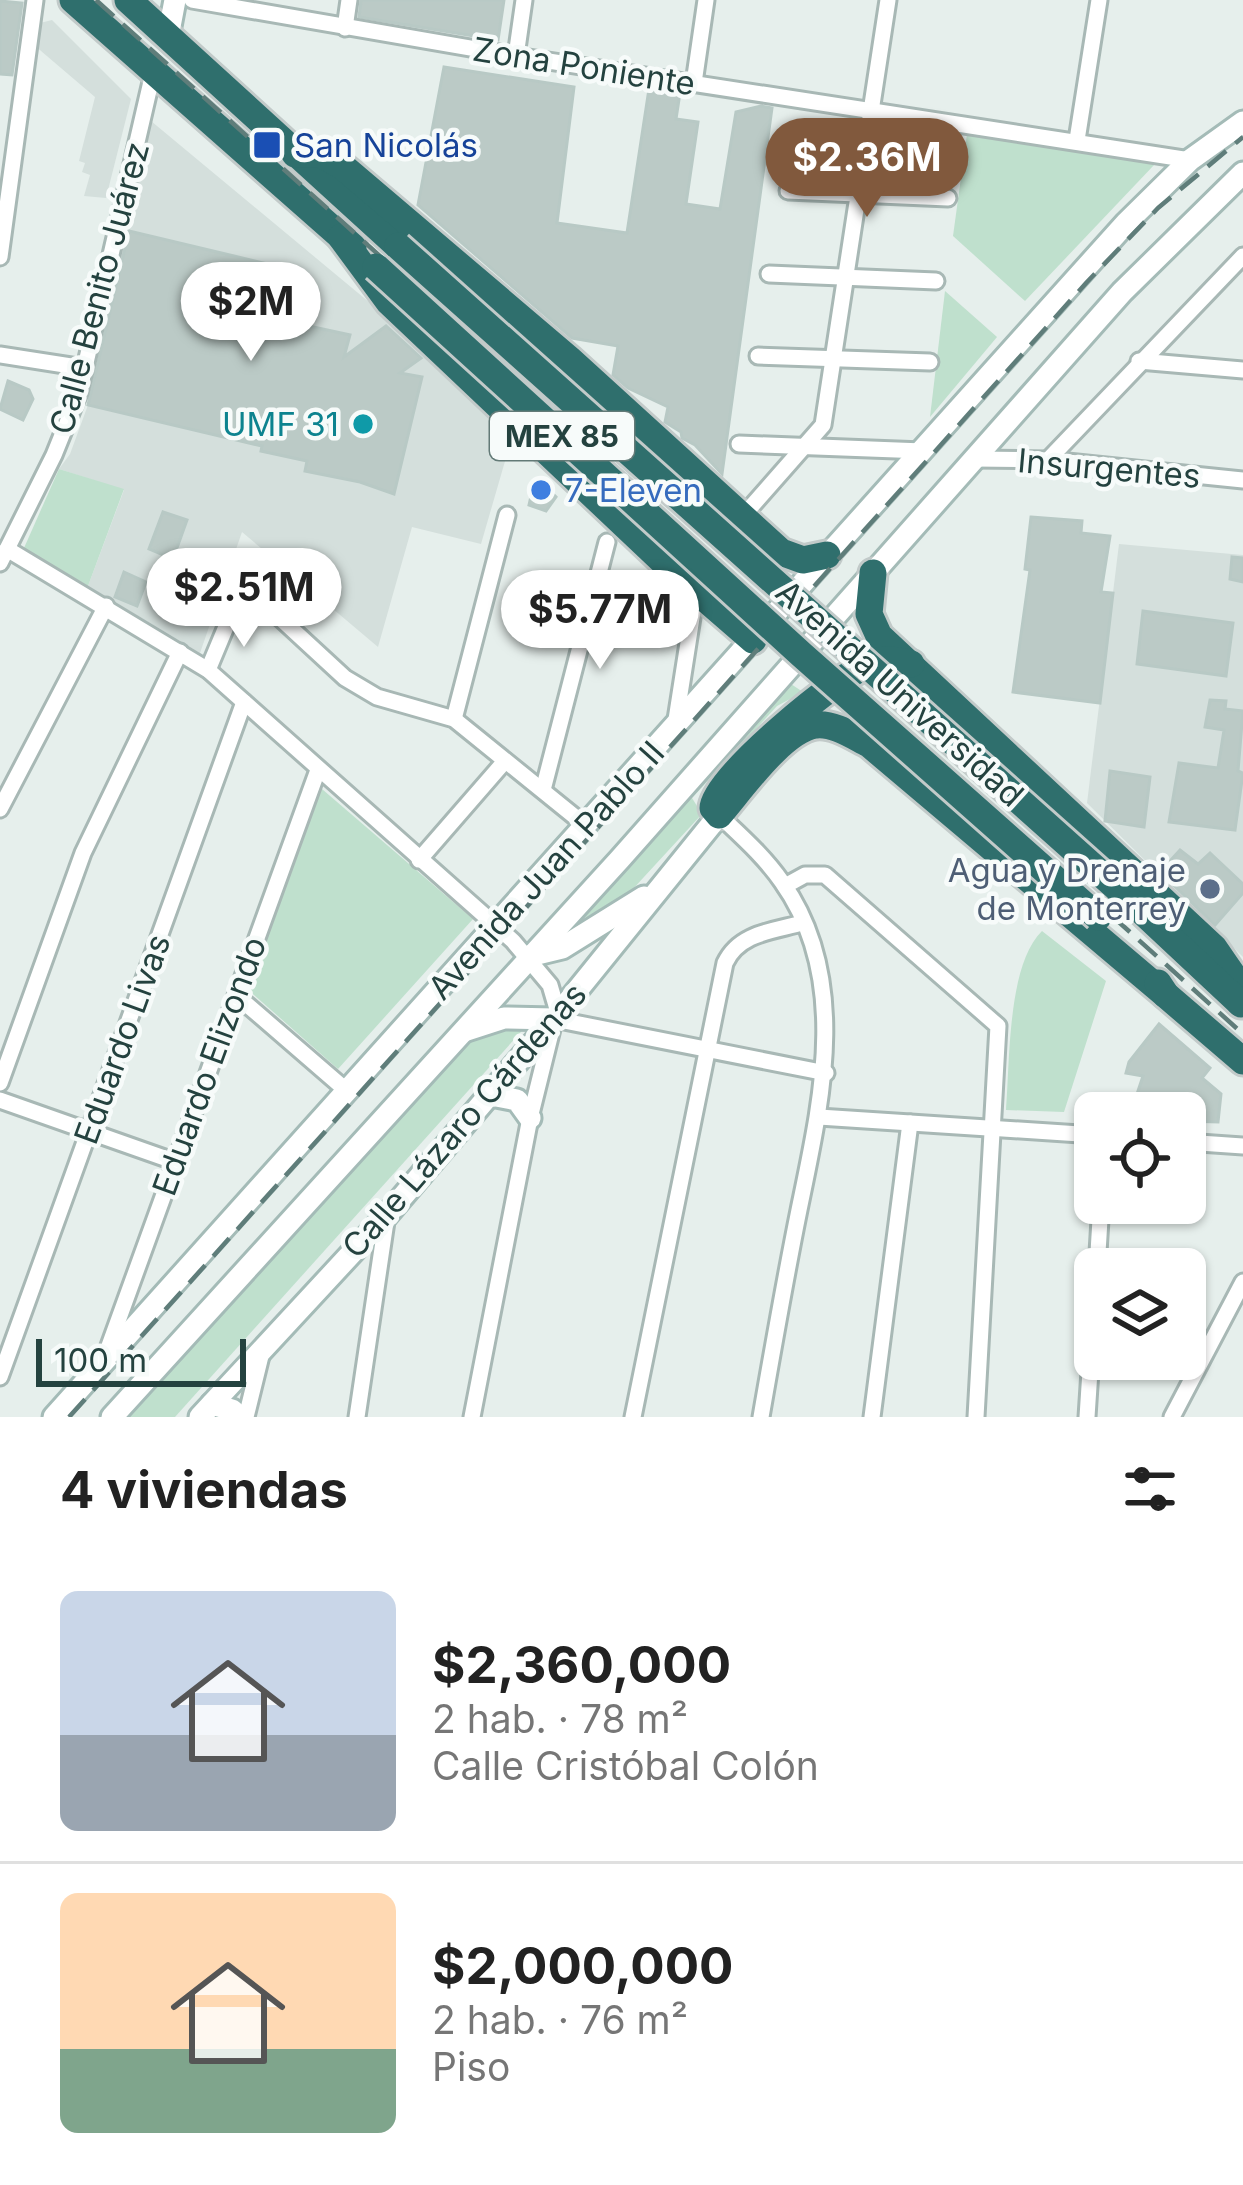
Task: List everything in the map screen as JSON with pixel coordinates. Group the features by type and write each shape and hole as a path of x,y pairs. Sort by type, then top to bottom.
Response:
{"highway":[{"name":"Avenida Universidad","path":"73,0 1098,917 1150,969 1166,995 1243,1061"},
{"name":"Avenida Universidad","path":"128,0 1242,1004"},
{"path":"295,154 320,154 342,166 569,359 788,556 803,560 826,556"},
{"path":"340,237 389,302 670,568 753,640"},
{"path":"670,568 687,566 715,547 723,531 722,496"},
{"path":"873,574 868,603 879,636 1214,948 1232,974 1242,1004"},
{"path":"911,664 892,660 867,664 794,717 716,792 712,803 719,815 783,743 799,731 831,726 868,744 1166,995"},
{"path":"868,744 867,722 885,692 901,685 935,686"}],"street":[{"path":"0,257 35,0"},
{"path":"168,38 176,0"},
{"name":"Zona Poniente","path":"192,0 516,56 1190,160"},
{"path":"346,28 349,0"},
{"path":"516,56 524,0"},
{"path":"694,82 706,0"},
{"path":"743,516 823,425 888,0"},
{"path":"1077,140 1099,0"},
{"name":"Calle Benito Juárez","path":"4,556 61,440 84,368 153,73"},
{"name":"Avenida Juan Pablo II","path":"54,1417 1126,223 1190,160 1243,122"},
{"name":"Avenida Juan Pablo II","path":"112,1417 1122,292 1243,173"},
{"path":"788,191 948,197"},
{"path":"1048,460 1243,256"},
{"path":"769,274 936,280"},
{"path":"0,355 84,368"},
{"path":"758,356 930,362"},
{"path":"1139,362 1243,370"},
{"path":"739,444 809,443 923,451"},
{"name":"Insurgentes","path":"975,459 1048,460 1243,480"},
{"path":"454,719 507,515"},
{"path":"543,790 607,542"},
{"path":"4,556 106,606 208,670 529,956 555,996 472,1417"},
{"path":"674,728 696,592"},
{"path":"208,670 238,598 255,595 358,686 392,702 454,719 585,825"},
{"path":"0,809 106,606"},
{"path":"0,1083 89,836 181,652"},
{"name":"Eduardo Livas","path":"0,1377 244,702"},
{"path":"419,860 506,761"},
{"name":"Eduardo Elizondo","path":"103,1363 318,770"},
{"path":"719,815 785,886 802,923 824,1000 826,1073 761,1417"},
{"name":"Calle Lázaro Cárdenas","path":"206,1410 491,1095 719,815"},
{"path":"785,886 805,875 825,875 994,1021 1000,1033 976,1417"},
{"path":"529,956 562,948 660,887"},
{"path":"633,1417 725,963 734,947 745,940 802,923"},
{"path":"237,996 347,1091"},
{"path":"458,1034 503,1018 554,1019 826,1073"},
{"path":"0,1023 19,1029"},
{"path":"491,1095 517,1100 530,1118"},
{"path":"0,1100 173,1161"},
{"path":"818,1117 1074,1135"},
{"path":"872,1417 910,1123"},
{"path":"1206,1143 1243,1146"},
{"path":"357,1417 387,1215"},
{"path":"359,1244 382,1264"},
{"path":"1172,1417 1243,1282"},
{"path":"206,1410 232,1410 243,1417 262,1348"},
{"path":"1087,1417 1089,1380"}],"shaded area":[{"path":"52,20 131,99 106,198 84,196 90,175 82,172 85,163 79,161 95,97 34,45 36,24"},
{"path":"151,121 387,317 472,398 510,444 481,544 412,527 378,647 242,532 200,653 88,586 124,490 59,469 70,454 88,405"},
{"path":"1119,544 1243,555 1243,957 1087,803"}],"green space":[{"path":"967,134 1155,164 1025,301 953,236"},
{"path":"945,291 997,337 930,417"},
{"path":"59,469 124,489 88,586 24,548"},
{"path":"782,678 803,692 777,706 692,798 702,814 632,890 558,934"},
{"path":"315,783 473,919 338,1069 245,987"},
{"path":"1042,931 1106,981 1064,1112 1006,1110 1016,990 1022,967"},
{"path":"486,1022 529,1023 175,1417 124,1417"}],"building":[{"path":"361,0 504,0 498,40 359,17"},
{"path":"0,1 22,3 12,75 0,74"},
{"path":"444,67 574,87 557,223 627,233 649,89 680,93 676,119 698,122 686,204 720,209 736,112 772,108 722,474 665,422 668,407 628,388 613,375 618,346 572,338 418,205"},
{"path":"129,231 293,270 281,320 350,335 344,357 386,326 421,358 400,373 422,377 394,494 305,471 307,461 261,451 262,446 88,405"},
{"path":"8,381 29,390 33,399 23,420 0,409"},
{"name":"7-Eleven","path":"534,483 542,483 556,497 546,511 529,505"},
{"path":"163,512 187,520 173,559 149,549"},
{"path":"1031,517 1082,521 1081,533 1110,536 1101,592 1113,593 1100,703 1013,692 1030,570 1025,569"},
{"path":"1232,557 1243,558 1243,582 1230,579"},
{"path":"186,568 202,574 184,624 168,618"},
{"path":"124,572 146,582 137,606 115,597"},
{"path":"1143,611 1233,623 1226,676 1137,664"},
{"path":"1210,700 1226,701 1225,709 1243,711 1238,771 1243,773 1235,830 1169,822 1179,763 1218,768 1224,730 1205,727"},
{"path":"1110,771 1150,777 1144,827 1105,821"},
{"name":"Agua y Drenaje de Monterrey","path":"1180,850 1198,864 1210,853 1243,884 1243,893 1215,925 1160,872"},
{"path":"1159,1024 1210,1068 1202,1078 1221,1094 1218,1122 1206,1122 1206,1092 1138,1092 1143,1076 1126,1073 1129,1062"}],"railway":[{"path":"96,0 1243,1034"},
{"path":"69,1417 1087,282 1158,208 1243,137"}],"place":[{"name":"San Nicolás","path":"267,145"},
{"name":"UMF 31","path":"363,424"},
{"name":"7-Eleven","path":"541,490"},
{"name":"Agua y Drenaje de Monterrey","path":"1210,889"}]}
